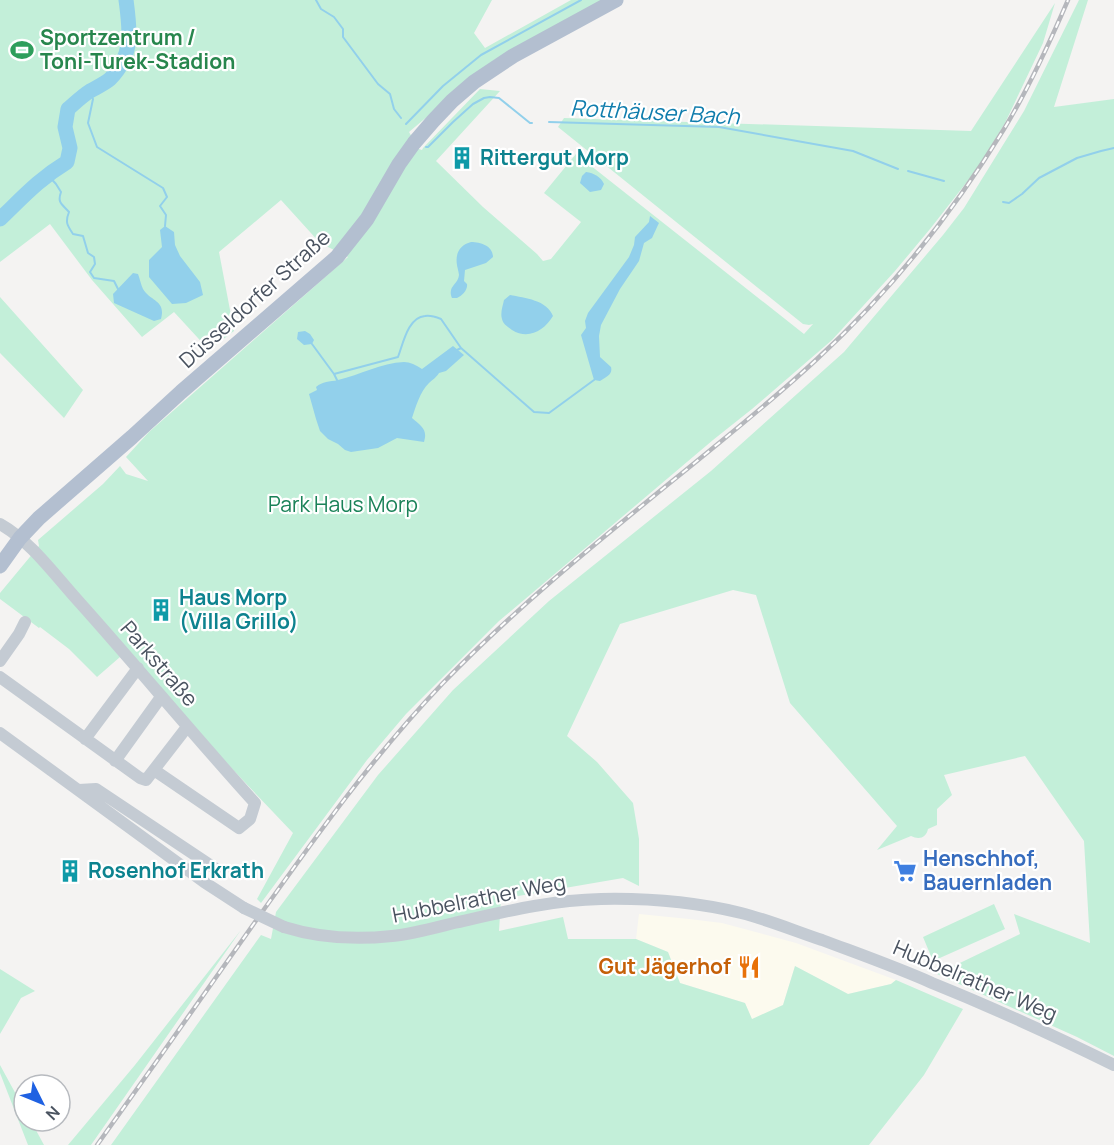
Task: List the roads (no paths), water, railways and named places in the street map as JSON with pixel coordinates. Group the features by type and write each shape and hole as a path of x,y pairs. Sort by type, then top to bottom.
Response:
{"main road":[{"name":"Düsseldorfer Straße","path":"0,566 20,538 39,518 337,257 367,219 414,143 459,95 513,56 616,0"}],"street":[{"name":"Parkstraße","path":"0,524 20,538 138,668 255,803 250,819 239,828 154,770"},
{"path":"0,661 19,634 24,622"},
{"path":"85,738 138,668"},
{"path":"0,677 115,761 146,780 187,727"},
{"path":"115,761 162,697"},
{"name":"Hubbelrather Weg","path":"0,733 195,876 244,908 299,932 330,937 394,936 527,906 599,899 642,899 689,904 739,913 771,922 892,966 993,1009 1114,1065"},
{"name":"Hubbelrather Weg","path":"79,790 96,789 216,870"}],"water":[{"path":"586,172 601,179 604,184 601,190 590,192 580,183"},
{"path":"650,216 659,223 652,238 644,243 639,261 620,289 601,325 600,357 611,367 611,372 600,381 594,380 581,335 586,328 585,321 588,313 629,257 635,237 649,222"},
{"path":"165,226 174,232 175,245 180,256 200,282 203,295 186,303 172,304 149,277 149,260 162,247 160,230"},
{"path":"471,242 486,245 493,257 486,263 465,270 466,291 457,298 452,298 451,291 459,275 457,261 459,250"},
{"path":"133,273 138,274 143,289 160,305 161,319 154,321 114,303 113,294"},
{"path":"510,295 541,303 553,316 540,330 530,334 518,333 506,325 502,319 504,300"},
{"path":"305,331 314,340 312,344 304,345 297,339 298,332"},
{"path":"453,346 464,355 446,371 439,373 426,387 412,418 424,431 424,442 397,438 378,448 351,452 328,439 320,431 309,394 317,390 316,387 319,385 395,363 404,362 422,369"}],"waterway":[{"path":"0,219 40,182 67,162 70,148 65,127 68,109 87,93 110,79 118,70 127,51 129,22 126,0"},
{"name":"Rotthäuser Bach","path":"316,0 321,9 334,17 343,29 343,37 378,84 390,94 394,109 401,118"},
{"path":"406,124 443,86 481,55 581,0"},
{"path":"90,91 93,99 88,123 97,147 163,188 167,197 160,206 166,215 165,226"},
{"name":"Rotthäuser Bach","path":"426,147 473,104 484,98 499,98 532,123"},
{"name":"Rotthäuser Bach","path":"549,122 719,127 853,151 898,169"},
{"name":"Rotthäuser Bach","path":"1003,202 1009,203 1039,178 1077,158 1114,148"},
{"name":"Rotthäuser Bach","path":"908,171 944,181"},
{"path":"47,174 61,192 60,201 69,212 67,221 69,228 73,234 83,236 88,253 94,257 95,264 90,272 94,278 114,281 118,289"},
{"path":"312,344 334,374 398,357 410,326 419,318 429,316 441,319 461,348"},
{"path":"457,350 461,348 534,412 549,413 594,380"},
{"path":"334,374 337,380"}],"railway":[{"path":"97,1145 322,829 392,739 417,711 475,651 543,589 805,370 870,307 895,279 963,191 1004,129 1038,66 1068,0"}],"place":[{"name":"Sportzentrum / Toni-Turek-Stadion","path":"22,50"},
{"name":"Rittergut Morp","path":"462,158"},
{"name":"Haus Morp (Villa Grillo)","path":"161,610"},
{"name":"Rosenhof Erkrath","path":"70,871"},
{"name":"Henschhof, Bauernladen","path":"905,871"},
{"name":"Gut Jägerhof","path":"749,967"}],"park label":[{"name":"Park Haus Morp","path":"343,505"}]}
